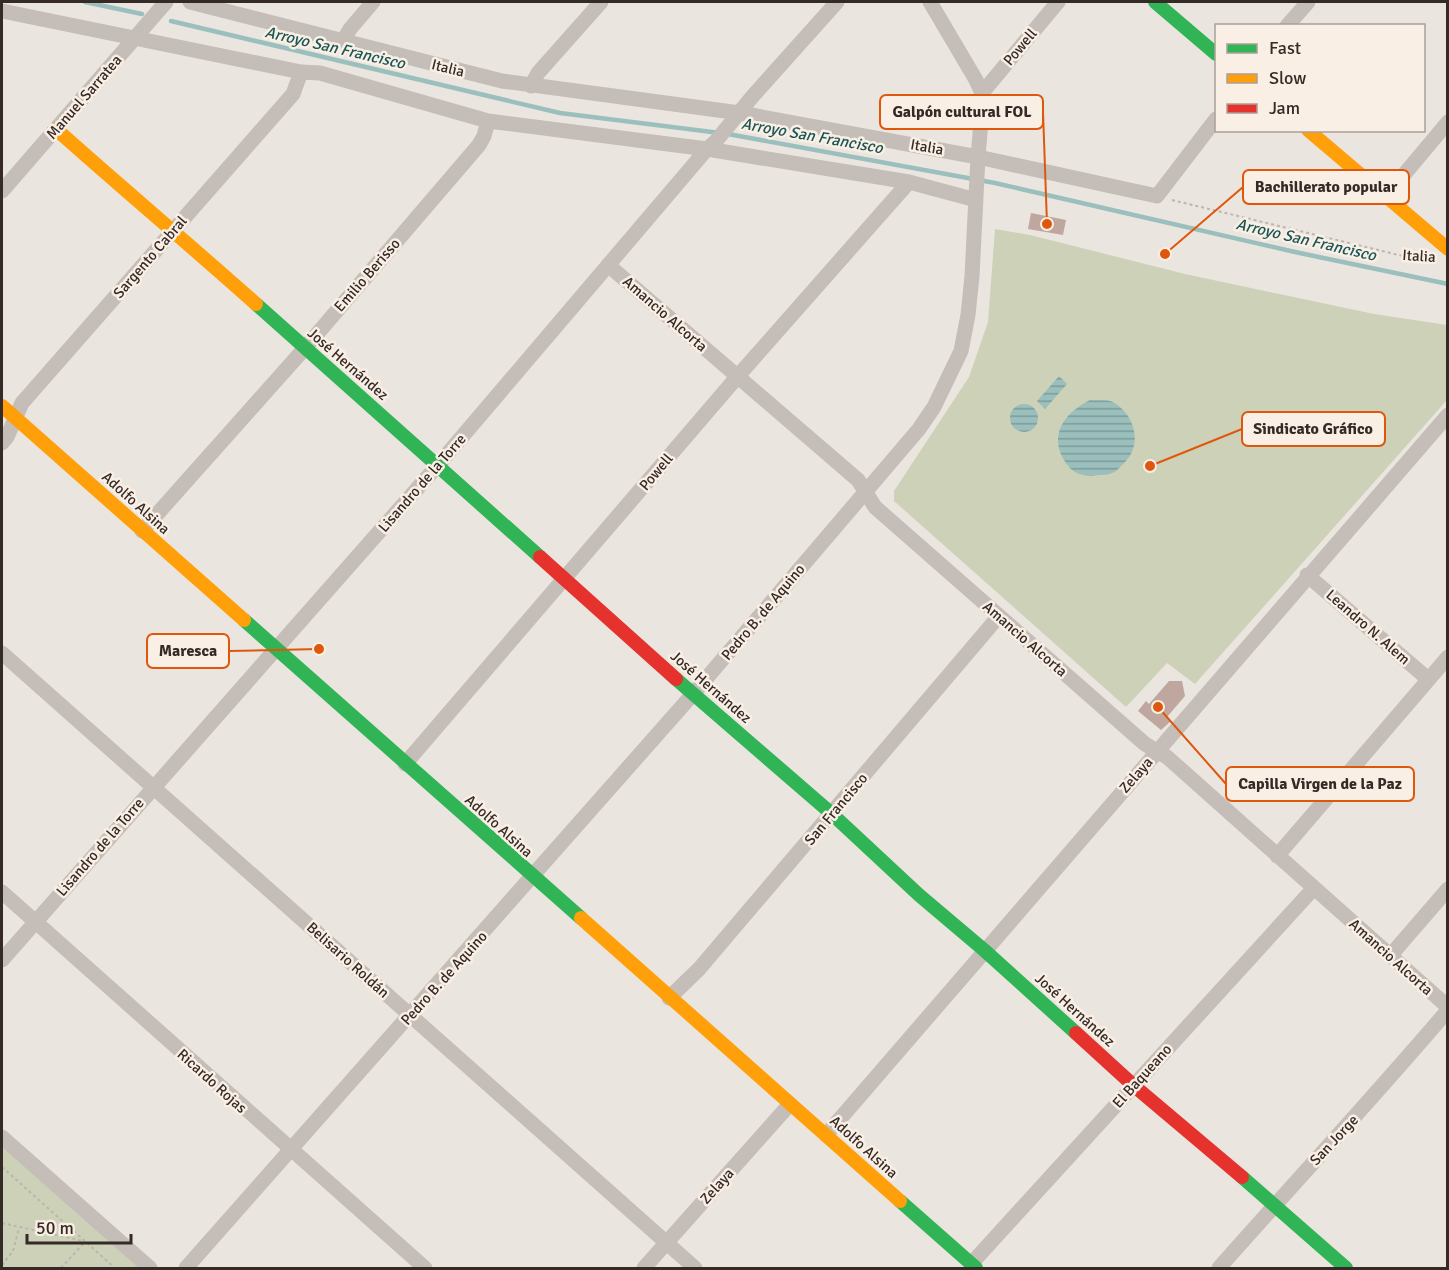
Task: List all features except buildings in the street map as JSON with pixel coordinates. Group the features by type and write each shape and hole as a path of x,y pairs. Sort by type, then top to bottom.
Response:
{"street":[{"name":"Italia","path":"190,2 502,81 736,118 978,161 1157,196"},
{"path":"343,41 373,2"},
{"path":"531,86 538,73 601,2"},
{"name":"Lisandro de la Torre","path":"2,960 438,465 752,97 837,2"},
{"path":"930,2 982,93"},
{"name":"Powell","path":"982,93 1058,2"},
{"path":"1155,2 1215,53"},
{"path":"1289,24 1308,2"},
{"name":"Manuel Sarratea","path":"2,191 165,3"},
{"path":"2,11 301,72 327,75 488,121 712,145 977,194"},
{"name":"Sargento Cabral","path":"2,443 22,403 293,94 301,72"},
{"name":"Pedro B. de Aquino","path":"186,1269 693,694 919,429 934,407 961,351 972,276 982,93"},
{"path":"1157,196 1215,120"},
{"name":"Emilio Berisso","path":"142,531 305,348 479,145 488,121"},
{"path":"1386,196 1448,123"},
{"name":"José Hernández","path":"56,129 150,213 174,230 693,694 832,814 919,895 984,950 1133,1085 1275,1205 1346,1269"},
{"path":"1310,132 1448,249"},
{"name":"Powell","path":"405,764 738,376 909,182"},
{"name":"Amancio Alcorta","path":"608,265 858,480 874,507 1145,744 1167,757 1448,1008"},
{"name":"Adolfo Alsina","path":"2,406 532,878 973,1266"},
{"name":"Zelaya","path":"826,1135 1448,415"},
{"name":"Leandro N. Alem","path":"1307,576 1428,680"},
{"name":"San Francisco","path":"669,998 699,969 999,616"},
{"name":"Belisario Roldán","path":"2,653 695,1269"},
{"path":"1277,856 1448,657"},
{"name":"El Baqueano","path":"973,1266 1133,1085 1314,888"},
{"path":"1390,956 1448,890"},
{"name":"Ricardo Rojas","path":"2,892 425,1269"},
{"name":"San Jorge","path":"1219,1269 1360,1113 1448,1008"},
{"name":"Zelaya","path":"644,1269 790,1104"},
{"path":"2,1137 150,1269"}],"path":[{"name":"Italia","path":"1157,196 1395,254 1437,259"},
{"path":"2,1167 115,1269"},
{"path":"2,1223 85,1242"},
{"path":"2,1265 13,1251 20,1227"},
{"path":"61,1269 85,1242"}],"green space":[{"path":"995,229 1030,235 1185,274 1374,314 1447,325 1447,400 1195,684 1167,663 1126,707 894,501 894,491 969,377 988,322"},
{"path":"2,1145 139,1268 2,1268"}],"water":[{"path":"1059,376 1067,384 1045,409 1037,401"},
{"path":"1090,400 1113,402 1121,408 1132,423 1135,440 1133,449 1116,471 1109,474 1094,476 1075,472 1062,457 1059,447 1060,428 1065,420 1072,412"},
{"path":"1024,404 1034,408 1038,418 1034,428 1024,432 1014,428 1010,418 1014,408"}],"waterway":[{"name":"Arroyo San Francisco","path":"85,2 142,14"},
{"name":"Arroyo San Francisco","path":"171,21 560,113 720,133"},
{"name":"Arroyo San Francisco","path":"728,134 995,183 1295,252 1448,284"}],"traffic: fast":[{"path":"1155,2 1215,53"},
{"path":"256,304 540,557"},
{"path":"244,620 581,918"},
{"path":"676,679 832,814 919,895 1076,1033"},
{"path":"1242,1177 1346,1268"},
{"path":"900,1201 976,1268"}],"traffic: slow":[{"path":"56,129 256,304"},
{"path":"1310,132 1448,249"},
{"path":"2,406 244,620"},
{"path":"581,918 900,1201"}],"traffic: jam":[{"path":"540,557 676,679"},
{"path":"1076,1033 1133,1085 1242,1177"}],"place":[{"name":"Galpón cultural FOL","path":"1047,224"},
{"name":"Bachillerato popular","path":"1165,254"},
{"name":"Sindicato Gráfico","path":"1150,466"},
{"name":"Maresca","path":"319,649"},
{"name":"Capilla Virgen de la Paz","path":"1158,707"}]}
